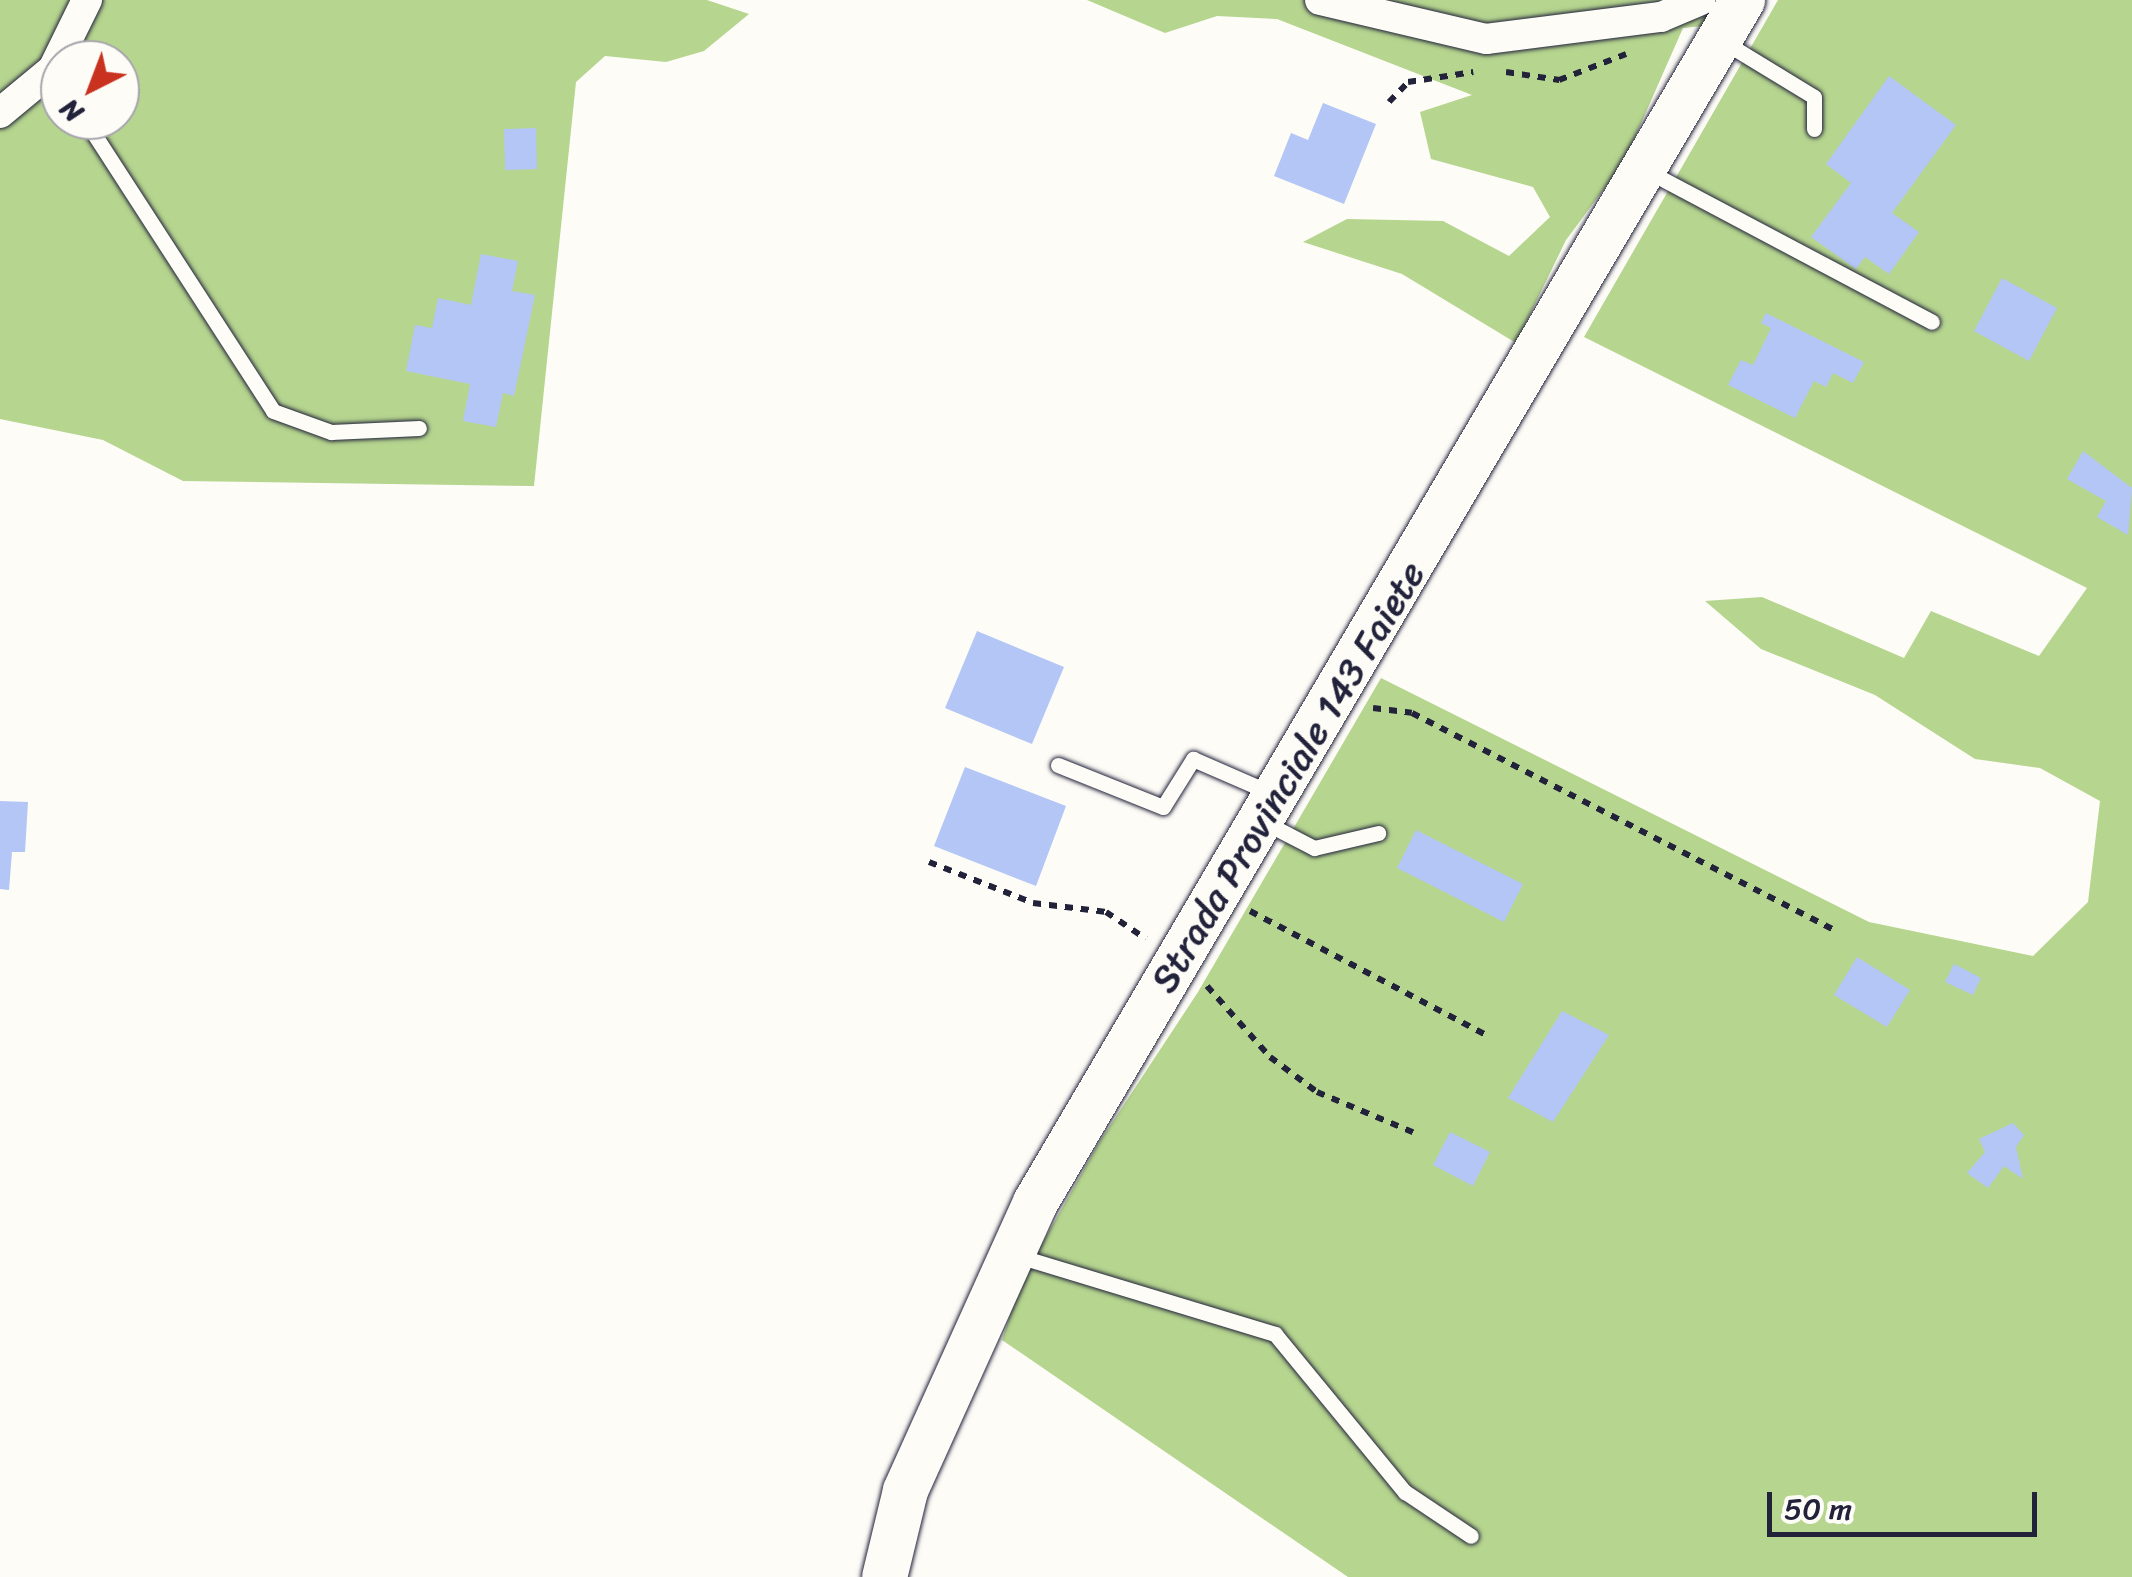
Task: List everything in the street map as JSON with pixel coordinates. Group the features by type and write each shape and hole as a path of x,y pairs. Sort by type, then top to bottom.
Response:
{"main road":[{"name":"Strada Provinciale 143 Faiete","path":"884,1577 905,1490 1011,1254 1218,894 1649,172 1710,20 1742,0"}],"street":[{"path":"70,40 87,0"},
{"path":"1320,0 1486,39 1662,17 1710,20"},
{"path":"0,113 40,86"}],"lane":[{"path":"1710,20 1814,97 1814,129"},
{"path":"99,140 273,411 331,432 420,428"},
{"path":"1649,172 1932,322"},
{"path":"1058,765 1163,807 1193,760 1270,808 1314,848 1378,833"},
{"path":"1011,1254 1276,1334 1405,1492 1471,1536"}],"path":[{"path":"1332,702 1412,713 1837,931"},
{"path":"1218,894 1490,1038"}],"green space":[{"path":"0,0 707,0 749,14 704,51 666,62 605,56 576,82 534,486 183,481 103,440 0,419"},
{"path":"1087,0 1716,0 1703,26 1683,28 1624,162 1566,240 1516,343 1402,274 1303,242 1347,219 1443,221 1509,256 1550,217 1533,187 1431,159 1420,112 1472,95 1277,19 1217,16 1165,33"},
{"path":"1778,0 2132,0 2132,1577 1348,1577 1002,1340 1022,1279 1100,1141 1198,992 1381,678 1869,922 2033,956 2088,902 2100,801 2040,768 1975,759 1875,695 1761,649 1705,601 1762,597 1904,658 1931,611 2039,656 2087,588 1584,337"}],"building":[{"path":"1889,76 1956,125 1892,213 1919,232 1889,274 1865,257 1856,269 1811,237 1851,183 1826,164"},
{"path":"1323,103 1376,124 1344,204 1274,176 1291,133 1308,140"},
{"path":"536,128 537,169 505,170 504,129"},
{"path":"481,254 518,261 512,291 535,295 514,396 503,393 496,427 463,421 470,384 406,371 415,325 432,328 438,298 471,305"},
{"path":"2002,278 2057,308 2029,361 1974,331"},
{"path":"1766,313 1864,362 1853,383 1833,373 1826,387 1814,381 1795,418 1728,385 1741,360 1753,365 1771,328 1761,323"},
{"path":"2083,451 2132,488 2128,535 2097,517 2106,501 2067,479"},
{"path":"977,631 1064,667 1032,744 945,708"},
{"path":"965,767 1066,806 1036,886 934,846"},
{"path":"0,801 28,802 25,852 12,852 9,890 0,889"},
{"path":"1416,830 1523,884 1504,922 1397,868"},
{"path":"1857,957 1910,990 1887,1027 1834,995"},
{"path":"1954,964 1981,978 1973,995 1945,982"},
{"path":"1562,1011 1609,1035 1553,1122 1508,1098"},
{"path":"2013,1123 2024,1135 2016,1147 2023,1179 2004,1166 1988,1188 1967,1173 1985,1152 1979,1139"},
{"path":"1450,1132 1490,1152 1473,1186 1433,1165"}]}
